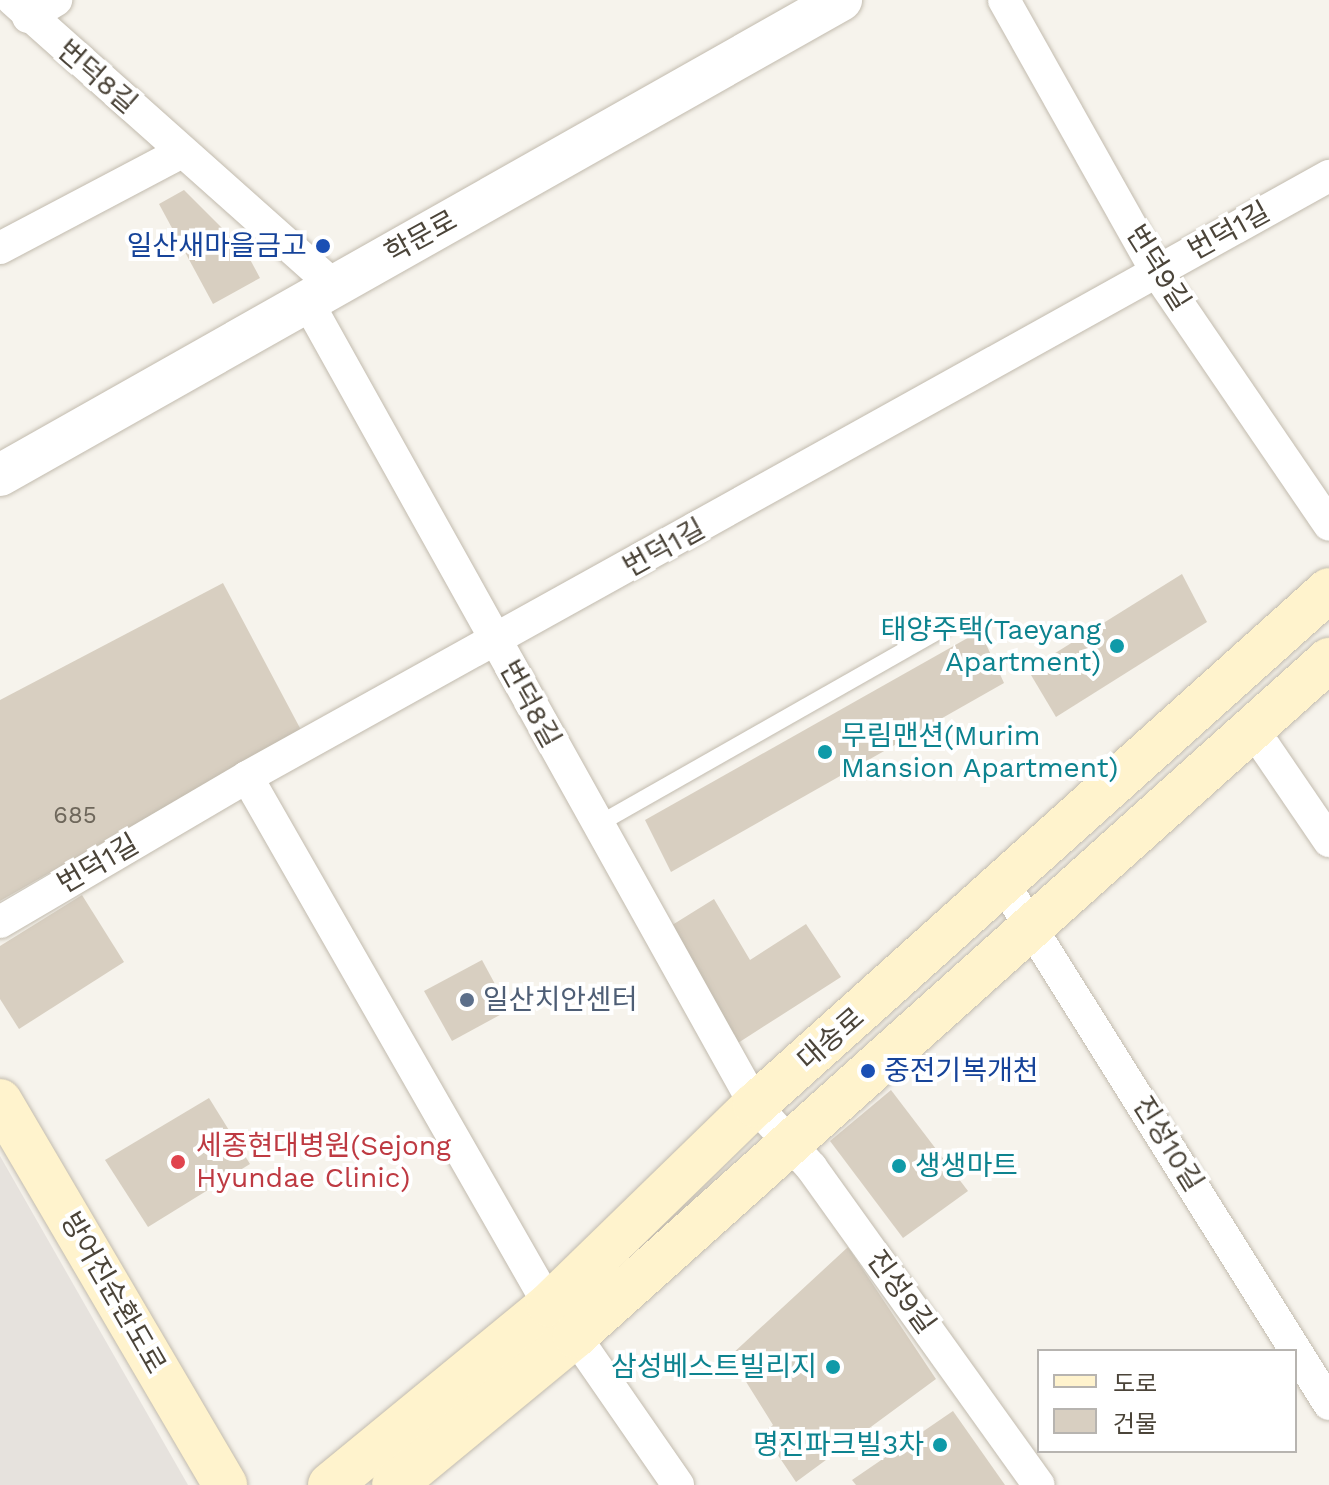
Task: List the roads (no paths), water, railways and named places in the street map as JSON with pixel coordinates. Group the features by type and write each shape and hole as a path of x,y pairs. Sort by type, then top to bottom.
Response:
{"main road":[{"name":"대송로","path":"394,1485 562,1320 755,1105 1005,886 1329,590"},
{"name":"대송로","path":"330,1485 562,1320 787,1140 1329,660"},
{"name":"방어진순환도로","path":"0,1101 225,1485"}],"street":[{"path":"21,8 56,0"},
{"name":"학문로","path":"1,472 841,0"},
{"name":"번덕9길","path":"1004,0 1156,271 1329,525"},
{"name":"번덕8길","path":"21,8 182,152 320,293 496,642 755,1105"},
{"path":"0,248 182,152"},
{"name":"번덕1길","path":"0,922 247,777 496,642 1329,176"},
{"path":"1252,728 1329,841"},
{"path":"247,777 562,1320 678,1485"},
{"name":"진성10길","path":"1005,886 1033,925 1295,1349"},
{"name":"진성9길","path":"755,1105 787,1140 1039,1485"},
{"name":"진성10길","path":"1297,1352 1329,1404"}],"lane":[{"path":"597,825 944,628"}],"place":[{"name":"일산새마을금고","path":"323,246"},
{"name":"태양주택(Taeyang Apartment)","path":"1117,646"},
{"name":"무림맨션(Murim Mansion Apartment)","path":"825,752"},
{"name":"일산치안센터","path":"467,1000"},
{"name":"중전기복개천","path":"868,1071"},
{"name":"세종현대병원(Sejong Hyundae Clinic)","path":"178,1162"},
{"name":"생생마트","path":"899,1166"},
{"name":"삼성베스트빌리지","path":"833,1367"},
{"name":"명진파크빌3차","path":"940,1445"}]}
